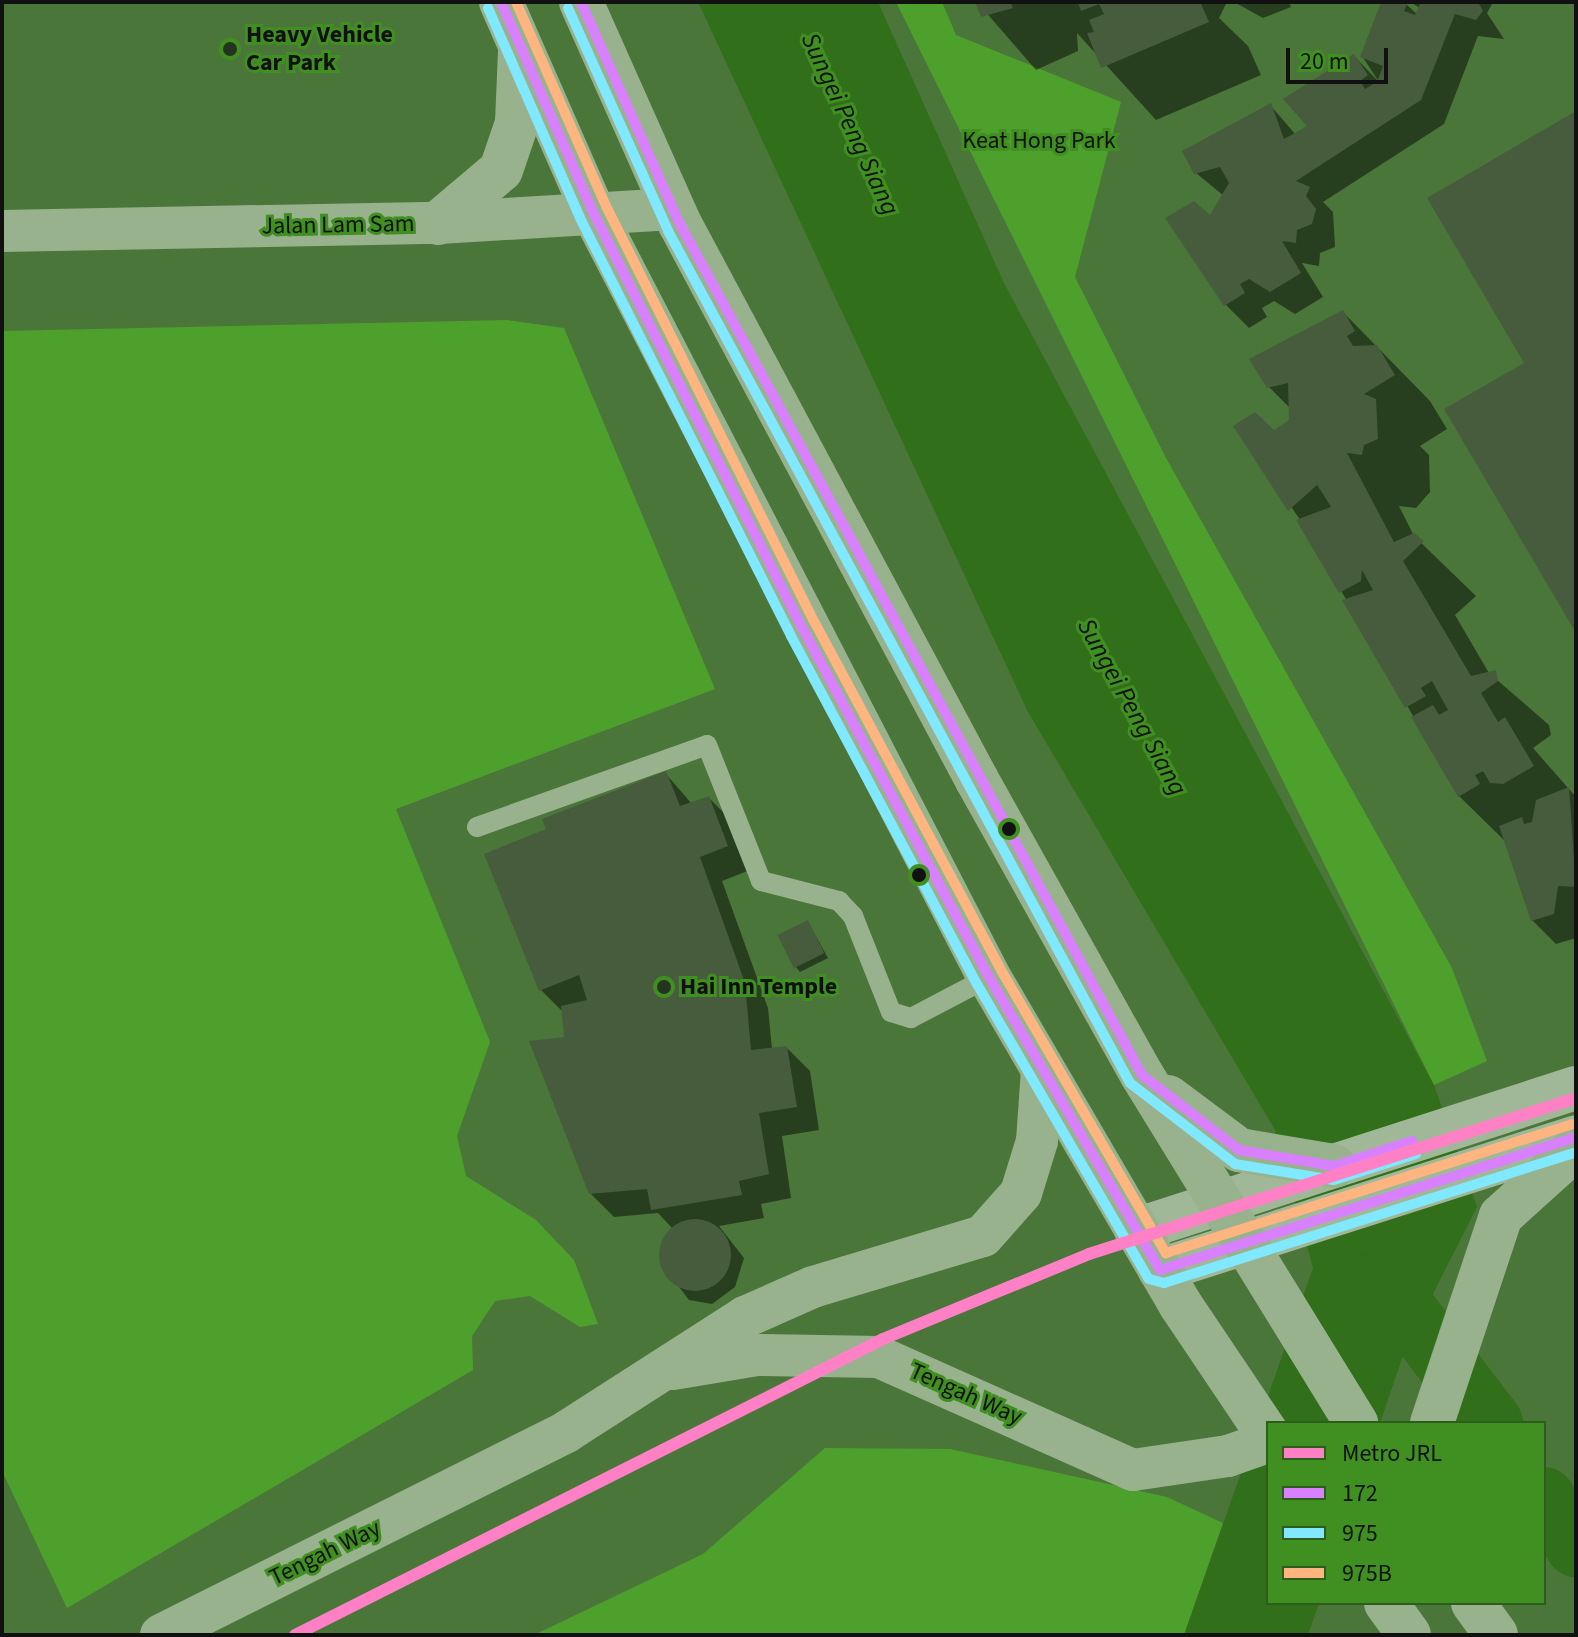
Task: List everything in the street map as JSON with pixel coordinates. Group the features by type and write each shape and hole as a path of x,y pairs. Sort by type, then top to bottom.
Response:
{"main road":[{"path":"581,2 673,209 1142,1075 1241,1244 1355,1421"},
{"path":"510,20 593,212 989,977 1160,1270 1266,1432"},
{"path":"438,223 483,192 511,147 510,20"},
{"path":"1142,1075 1216,1138 1275,1172 1334,1166"},
{"path":"1433,1421 1501,1216 1576,1148"},
{"path":"1387,1605 1409,1635"},
{"path":"1474,1605 1496,1635"}],"street":[{"name":"Jalan Lam Sam","path":"2,231 438,223 673,209"},
{"name":"Tengah Way","path":"161,1635 566,1432 653,1373 759,1311 869,1269 943,1252 1005,1219 1031,1164 1042,1069"},
{"path":"1334,1166 1576,1088"},
{"path":"1160,1270 1576,1137"},
{"path":"1136,1230 1217,1203 1275,1172"},
{"name":"Tengah Way","path":"653,1373 757,1355 879,1357 1133,1470 1228,1456 1266,1443"}],"lane":[{"path":"477,827 707,745 761,881 769,889 821,891 839,901 853,916 891,1012 911,1018 989,977"}],"green space":[{"name":"Keat Hong Park","path":"896,2 942,2 956,35 1121,102 1075,277 1166,458 1452,968 1487,1061 1434,1085"},
{"path":"507,320 564,328 715,689 396,809 490,1042 457,1136 466,1176 536,1220 574,1260 598,1324 580,1327 530,1296 495,1301 472,1336 473,1370 67,1608 2,1471 2,331"},
{"path":"825,1448 950,1449 1167,1497 1223,1523 1184,1635 534,1635 703,1554"}],"water":[{"name":"Sungei Peng Siang","path":"698,2 878,2 1004,283 1434,1085 1477,1207 1406,1347 1381,1421 1266,1421 1266,1605 1318,1605 1308,1635 1184,1635 1313,1268 1275,1130 1028,712"}],"building":[{"path":"975,2 1010,2 1013,8 981,17"},
{"path":"1078,2 1200,2 1209,22 1101,68 1087,33 1094,32 1089,20 1104,14 1099,4 1081,11"},
{"path":"1381,2 1408,2 1404,11 1415,15 1421,2 1478,2 1483,11 1476,20 1455,14 1421,100 1296,181 1310,187 1306,196 1316,209 1312,224 1297,230 1296,243 1282,241 1301,273 1270,292 1249,279 1240,284 1245,293 1224,306 1165,218 1194,201 1210,215 1229,183 1220,167 1194,174 1182,151 1271,103 1284,139 1293,134 1307,126 1283,99 1354,54 1368,75 1360,81 1365,89 1377,82 1383,66 1360,57"},
{"path":"1576,111 1576,633 1444,409 1524,363 1427,198"},
{"path":"1343,310 1355,331 1347,336 1353,346 1377,345 1395,375 1364,394 1376,399 1378,439 1364,445 1362,455 1347,453 1394,542 1414,533 1424,541 1403,561 1471,676 1496,670 1498,681 1481,693 1498,722 1505,717 1534,766 1503,784 1490,783 1483,771 1475,775 1480,784 1458,797 1411,717 1433,705 1439,715 1448,710 1432,681 1421,688 1426,696 1405,708 1342,600 1373,590 1362,570 1361,581 1339,593 1296,520 1331,507 1317,485 1288,511 1233,426 1255,412 1274,430 1289,420 1288,383 1267,388 1249,359"},
{"name":"Hai Inn Temple","path":"666,771 680,806 709,796 728,846 700,857 745,983 751,1050 787,1046 797,1107 759,1113 769,1174 739,1181 742,1195 651,1210 647,1189 589,1194 529,1041 564,1037 561,1006 587,1000 579,975 539,991 484,854 546,829 542,819"},
{"path":"1569,787 1576,887 1558,886 1554,914 1531,921 1499,826 1522,817 1524,824 1532,822 1536,800"},
{"path":"808,920 824,953 794,968 777,935"},
{"path":"688,1219 702,1219 721,1229 731,1248 731,1262 721,1281 702,1291 688,1291 669,1281 659,1262 659,1248 669,1229"}],"waterway":[{"path":"1382,1279 1490,1421"},
{"path":"1546,1501 1576,1546"}],"metro line":[{"name":"JRL","path":"295,1635 883,1339 1089,1254 1576,1098"}],"transit line":[{"name":"172","path":"501,2 593,212 803,629 989,977 1160,1270 1576,1137"},
{"name":"975B","path":"516,2 606,206 815,623 1001,970 1166,1253 1572,1124"},
{"name":"172","path":"581,2 680,224 1142,1075 1239,1150 1334,1166 1412,1141"},
{"name":"975","path":"488,8 580,218 791,636 977,984 1149,1279 1164,1283 1576,1152"},
{"name":"975","path":"568,8 668,231 1130,1083 1235,1164 1334,1180 1416,1154"}],"place":[{"name":"Heavy Vehicle Car Park","path":"230,49"},
{"name":"Hai Inn Temple","path":"664,987"}]}
